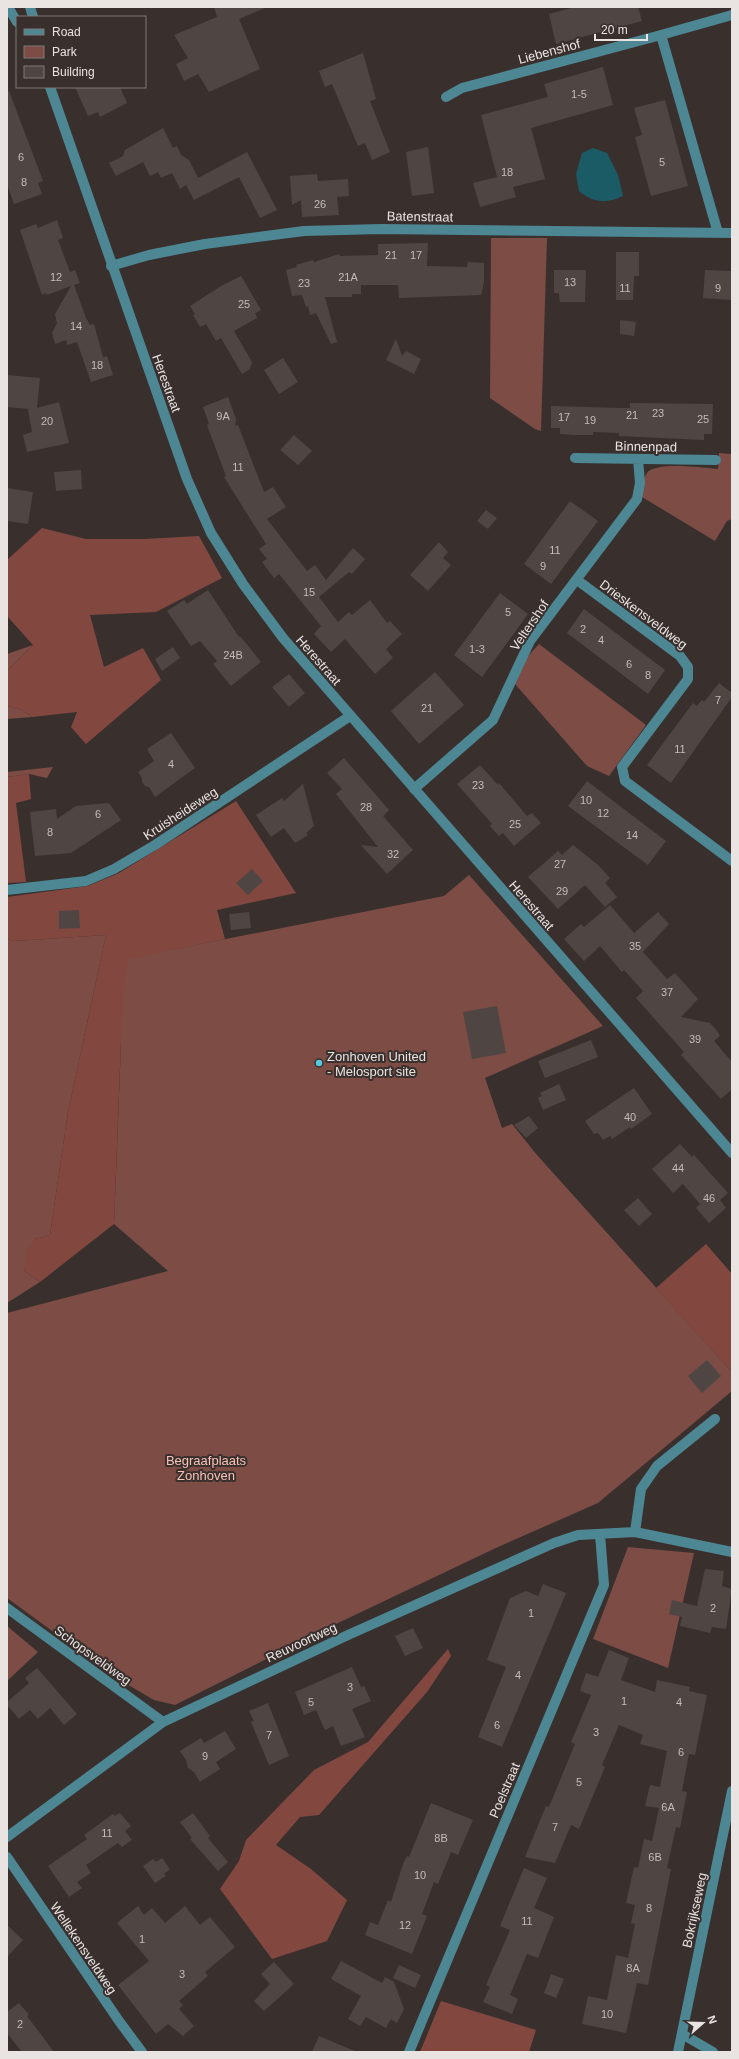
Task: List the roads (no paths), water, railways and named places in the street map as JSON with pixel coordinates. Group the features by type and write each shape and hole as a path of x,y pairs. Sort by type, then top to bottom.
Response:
{"street":[{"path":"8,7 16,20"},
{"name":"Liebenshof","path":"446,97 462,88 732,15"},
{"path":"661,35 718,233"},
{"name":"Herestraat","path":"50,88 111,266 187,479 211,533 243,584 283,638 350,716 732,1153"},
{"name":"Batenstraat","path":"111,266 149,254 205,244 304,231 381,228 732,234"},
{"name":"Binnenpad","path":"575,458 716,460"},
{"name":"Veltershof","path":"414,789 493,720 528,646 637,499 640,483 638,459"},
{"name":"Drieskensveldweg","path":"576,580 680,656 688,666 688,679 622,767 622,774 625,781 732,861"},
{"name":"Kruisheideweg","path":"7,890 86,881 114,869 155,845 350,716"},
{"path":"635,1532 641,1489 657,1466 715,1419"},
{"name":"Reuvoortweg","path":"7,1837 164,1722 348,1635 554,1543 578,1535 635,1532 732,1552"},
{"name":"Poelstraat","path":"409,2052 604,1585 600,1534"},
{"name":"Schopsveldweg","path":"7,1608 164,1722"},
{"name":"Bokrijkseweg","path":"678,2052 732,1791"},
{"name":"Wellekensveldweg","path":"7,1857 119,2022 142,2052"},
{"path":"682,2034 713,2052"}],"water":[{"path":"593,148 607,153 618,175 623,196 617,199 600,201 590,198 579,191 576,174 582,153"}],"place":[{"name":"Zonhoven United - Melosport site","path":"319,1063"}],"park label":[{"name":"Begraafplaats Zonhoven","path":"206,1468"}]}
